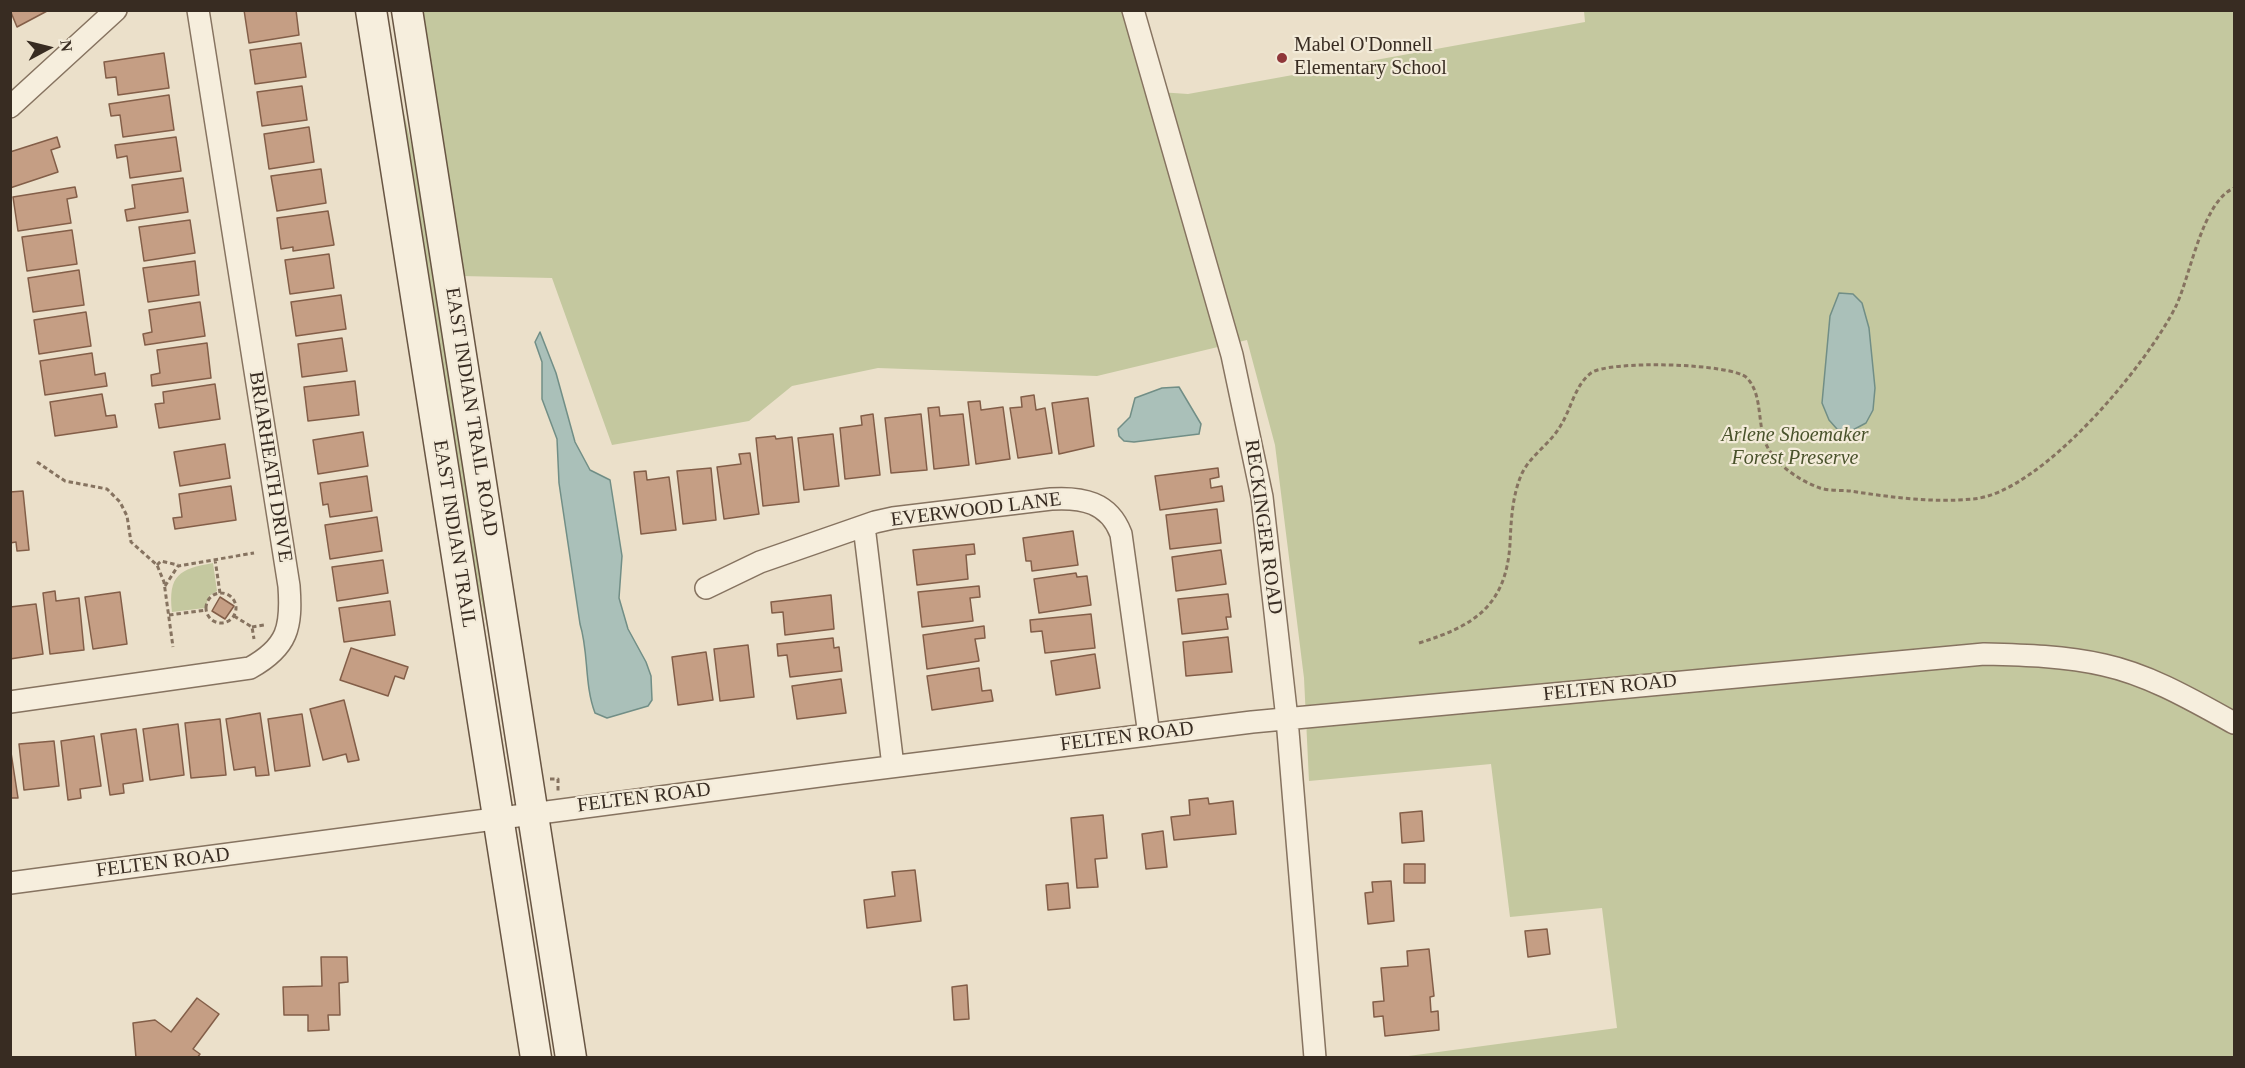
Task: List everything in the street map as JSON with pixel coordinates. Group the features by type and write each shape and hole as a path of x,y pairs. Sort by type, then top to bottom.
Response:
{"main road":[{"name":"EAST INDIAN TRAIL","path":"371,10 536,1058"},
{"name":"EAST INDIAN TRAIL ROAD","path":"407,10 533,813"},
{"path":"533,813 571,1058"}],"street":[{"path":"10,107 116,10"},
{"name":"BRIARHEATH DRIVE","path":"10,702 250,668 278,648 287,633 291,613 289,586 198,10"},
{"name":"RECKINGER ROAD","path":"1133,10 1246,411 1262,497 1287,718 1315,1058"},
{"name":"EVERWOOD LANE","path":"706,588 760,562 893,518 1051,499 1070,498 1101,506 1117,524 1125,552 1149,735"},
{"name":"EVERWOOD LANE","path":"864,526 893,766"},
{"name":"FELTEN ROAD","path":"10,883 893,766 1287,718 1984,654 2038,655 2105,665 2175,691 2235,723"}],"path":[{"path":"1419,643 1447,634 1475,619 1488,608 1505,576 1514,499 1520,477 1526,466 1553,438 1563,423 1582,383 1590,373 1604,366 1666,366 1731,370 1748,379 1754,391 1760,428 1770,452 1788,470 1821,488 1882,496 1973,500 2005,490 2025,478 2080,432 2122,387 2165,326 2178,303 2218,198 2235,188"},
{"path":"37,462 65,481 98,486 115,495 125,509 131,542 157,565 165,586 173,646"},
{"path":"157,565 161,561 178,566 254,553"},
{"path":"215,559 220,593"},
{"path":"165,586 178,566"},
{"path":"207,610 210,599 220,593 227,594 234,601 234,616"},
{"path":"169,615 207,610"},
{"path":"207,610 216,622 226,622 234,616"},
{"path":"234,616 252,627 264,625"},
{"path":"252,627 254,639"}],"green space":[{"name":"Arlene Shoemaker Forest Preserve","path":"418,11 1123,11 1144,91 1188,94 1585,22 1584,11 2234,11 2234,1057 1401,1057 1617,1028 1602,908 1510,917 1491,764 1309,781 1304,678 1275,445 1247,340 1097,376 878,368 792,386 749,421 612,445 552,278 461,276"},
{"path":"396,92 399,92 430,223 493,651 465,529"},
{"path":"213,563 217,591 209,596 205,608 172,612 172,590 178,576 192,568"}],"water":[{"path":"1839,293 1853,294 1862,303 1869,328 1875,388 1873,410 1866,423 1851,431 1837,429 1829,420 1822,403 1830,316"},
{"path":"540,332 556,373 575,442 590,470 610,480 622,556 619,598 628,629 651,676 652,700 648,706 607,718 595,713 589,691 585,646 559,483 557,439 542,399 542,362 535,342"},
{"path":"1179,387 1201,424 1199,434 1134,442 1124,441 1119,436 1118,429 1130,417 1135,398 1162,388"}],"building":[{"path":"10,10 49,10 17,27"},
{"path":"244,10 296,10 299,35 249,43"},
{"path":"301,43 306,77 255,84 250,50"},
{"path":"164,53 169,88 118,95 116,77 106,78 104,62"},
{"path":"302,86 307,120 262,126 257,92"},
{"path":"169,95 174,130 123,137 120,115 111,116 109,104"},
{"path":"309,127 314,162 269,169 264,134"},
{"path":"57,137 60,147 51,150 58,172 10,188 10,152"},
{"path":"176,137 181,171 130,178 127,156 117,158 115,145"},
{"path":"321,169 326,203 277,211 271,176"},
{"path":"183,178 188,212 127,221 125,210 135,208 132,185"},
{"path":"75,187 77,197 67,199 71,223 18,231 13,197"},
{"path":"328,211 334,245 293,251 293,247 281,249 277,218"},
{"path":"190,220 195,253 144,261 139,227"},
{"path":"72,230 77,264 27,271 22,237"},
{"path":"329,254 334,288 290,294 285,260"},
{"path":"195,261 199,295 148,302 143,268"},
{"path":"79,270 84,305 33,312 28,278"},
{"path":"341,295 346,329 296,336 291,302"},
{"path":"200,302 205,336 145,345 143,334 152,332 149,310"},
{"path":"86,312 91,346 39,354 34,320"},
{"path":"342,338 347,371 302,377 298,344"},
{"path":"207,343 211,378 152,386 151,375 160,373 157,350"},
{"path":"92,353 95,375 105,373 107,386 45,395 40,361"},
{"path":"355,381 359,415 308,421 304,387"},
{"path":"215,384 220,419 159,428 155,404 164,403 163,392"},
{"path":"102,394 106,416 115,415 117,427 55,436 50,402"},
{"path":"1034,395 1036,410 1045,408 1052,453 1018,458 1010,408 1022,407 1021,397"},
{"path":"1088,398 1094,446 1059,454 1052,403"},
{"path":"980,401 981,410 1003,407 1010,459 976,464 968,402"},
{"path":"939,407 940,416 963,414 969,465 934,469 928,408"},
{"path":"873,414 880,475 845,479 840,428 862,425 861,416"},
{"path":"921,414 927,470 891,473 885,418"},
{"path":"363,432 368,466 318,474 313,440"},
{"path":"833,434 839,486 804,490 798,438"},
{"path":"775,436 776,439 792,437 799,502 763,506 756,438"},
{"path":"225,444 230,478 180,486 174,452"},
{"path":"750,453 759,514 724,519 717,467 741,464 739,454"},
{"path":"711,468 716,520 683,524 677,471"},
{"path":"1218,468 1219,477 1210,479 1211,488 1222,486 1224,501 1160,510 1155,476"},
{"path":"646,471 647,480 669,477 676,530 641,534 634,472"},
{"path":"367,476 372,511 330,517 328,504 323,505 320,483"},
{"path":"231,486 236,520 175,529 173,518 182,517 179,494"},
{"path":"23,491 29,550 17,551 16,542 10,543 10,492"},
{"path":"1217,509 1221,543 1170,549 1166,515"},
{"path":"377,517 382,551 330,559 325,525"},
{"path":"1073,531 1078,565 1032,571 1031,561 1026,561 1023,538"},
{"path":"974,544 975,554 966,555 968,579 917,585 913,550"},
{"path":"1221,550 1226,584 1176,591 1172,557"},
{"path":"383,560 388,593 337,601 332,567"},
{"path":"1076,573 1077,577 1087,576 1091,605 1039,613 1034,579"},
{"path":"979,586 980,597 970,598 973,621 922,627 918,592"},
{"path":"55,591 56,601 79,598 84,650 50,654 43,593"},
{"path":"120,592 127,644 93,649 85,597"},
{"path":"1228,594 1231,617 1226,617 1228,629 1182,634 1178,599"},
{"path":"831,595 834,629 785,635 783,612 772,613 771,602"},
{"path":"220,597 234,606 225,619 212,611"},
{"path":"390,601 395,635 344,642 339,608"},
{"path":"36,604 43,654 10,659 10,607"},
{"path":"1091,614 1095,648 1045,653 1042,631 1031,632 1030,620"},
{"path":"984,626 985,638 975,639 979,661 927,669 923,635"},
{"path":"1228,637 1232,672 1186,676 1183,642"},
{"path":"833,638 834,648 839,647 842,671 790,677 787,655 778,656 777,644"},
{"path":"748,645 754,697 720,701 714,649"},
{"path":"351,648 408,667 404,679 395,676 388,696 340,680"},
{"path":"706,652 713,700 678,705 672,657"},
{"path":"1095,654 1100,688 1056,695 1051,661"},
{"path":"979,668 982,691 991,690 993,701 932,710 927,676"},
{"path":"841,679 846,713 797,719 792,686"},
{"path":"344,700 359,760 348,762 346,754 323,760 310,709"},
{"path":"260,713 269,775 256,776 255,767 234,770 226,719"},
{"path":"302,714 310,766 275,771 268,719"},
{"path":"220,719 226,775 191,778 185,723"},
{"path":"178,724 184,775 150,780 143,729"},
{"path":"136,729 143,781 123,784 124,793 110,795 101,734"},
{"path":"94,736 101,786 80,789 81,798 68,800 61,741"},
{"path":"54,741 59,786 24,790 19,744"},
{"path":"10,746 18,798 10,798"},
{"path":"1208,798 1209,804 1233,801 1236,834 1174,840 1171,817 1190,815 1189,800"},
{"path":"1422,811 1424,841 1402,843 1400,813"},
{"path":"1103,815 1107,858 1095,859 1098,887 1077,888 1071,818"},
{"path":"1163,831 1167,867 1146,869 1142,834"},
{"path":"1404,864 1425,864 1425,883 1404,883"},
{"path":"915,870 921,921 867,928 864,900 895,896 892,872"},
{"path":"1391,881 1394,921 1368,924 1365,893 1373,892 1372,882"},
{"path":"1068,883 1070,908 1048,910 1046,885"},
{"path":"1547,929 1550,954 1528,957 1525,931"},
{"path":"1429,949 1434,996 1430,997 1431,1012 1438,1011 1439,1030 1385,1036 1383,1016 1374,1017 1373,1002 1384,1001 1381,968 1408,966 1407,951"},
{"path":"321,957 347,957 348,982 339,983 340,1015 328,1015 329,1030 308,1031 308,1015 284,1015 283,987 322,986"},
{"path":"967,985 969,1019 954,1020 952,987"},
{"path":"197,998 219,1014 193,1049 200,1054 197,1058 136,1058 133,1023 155,1020 171,1032"}],"place":[{"name":"Mabel O'Donnell Elementary School","path":"1282,58"}]}
